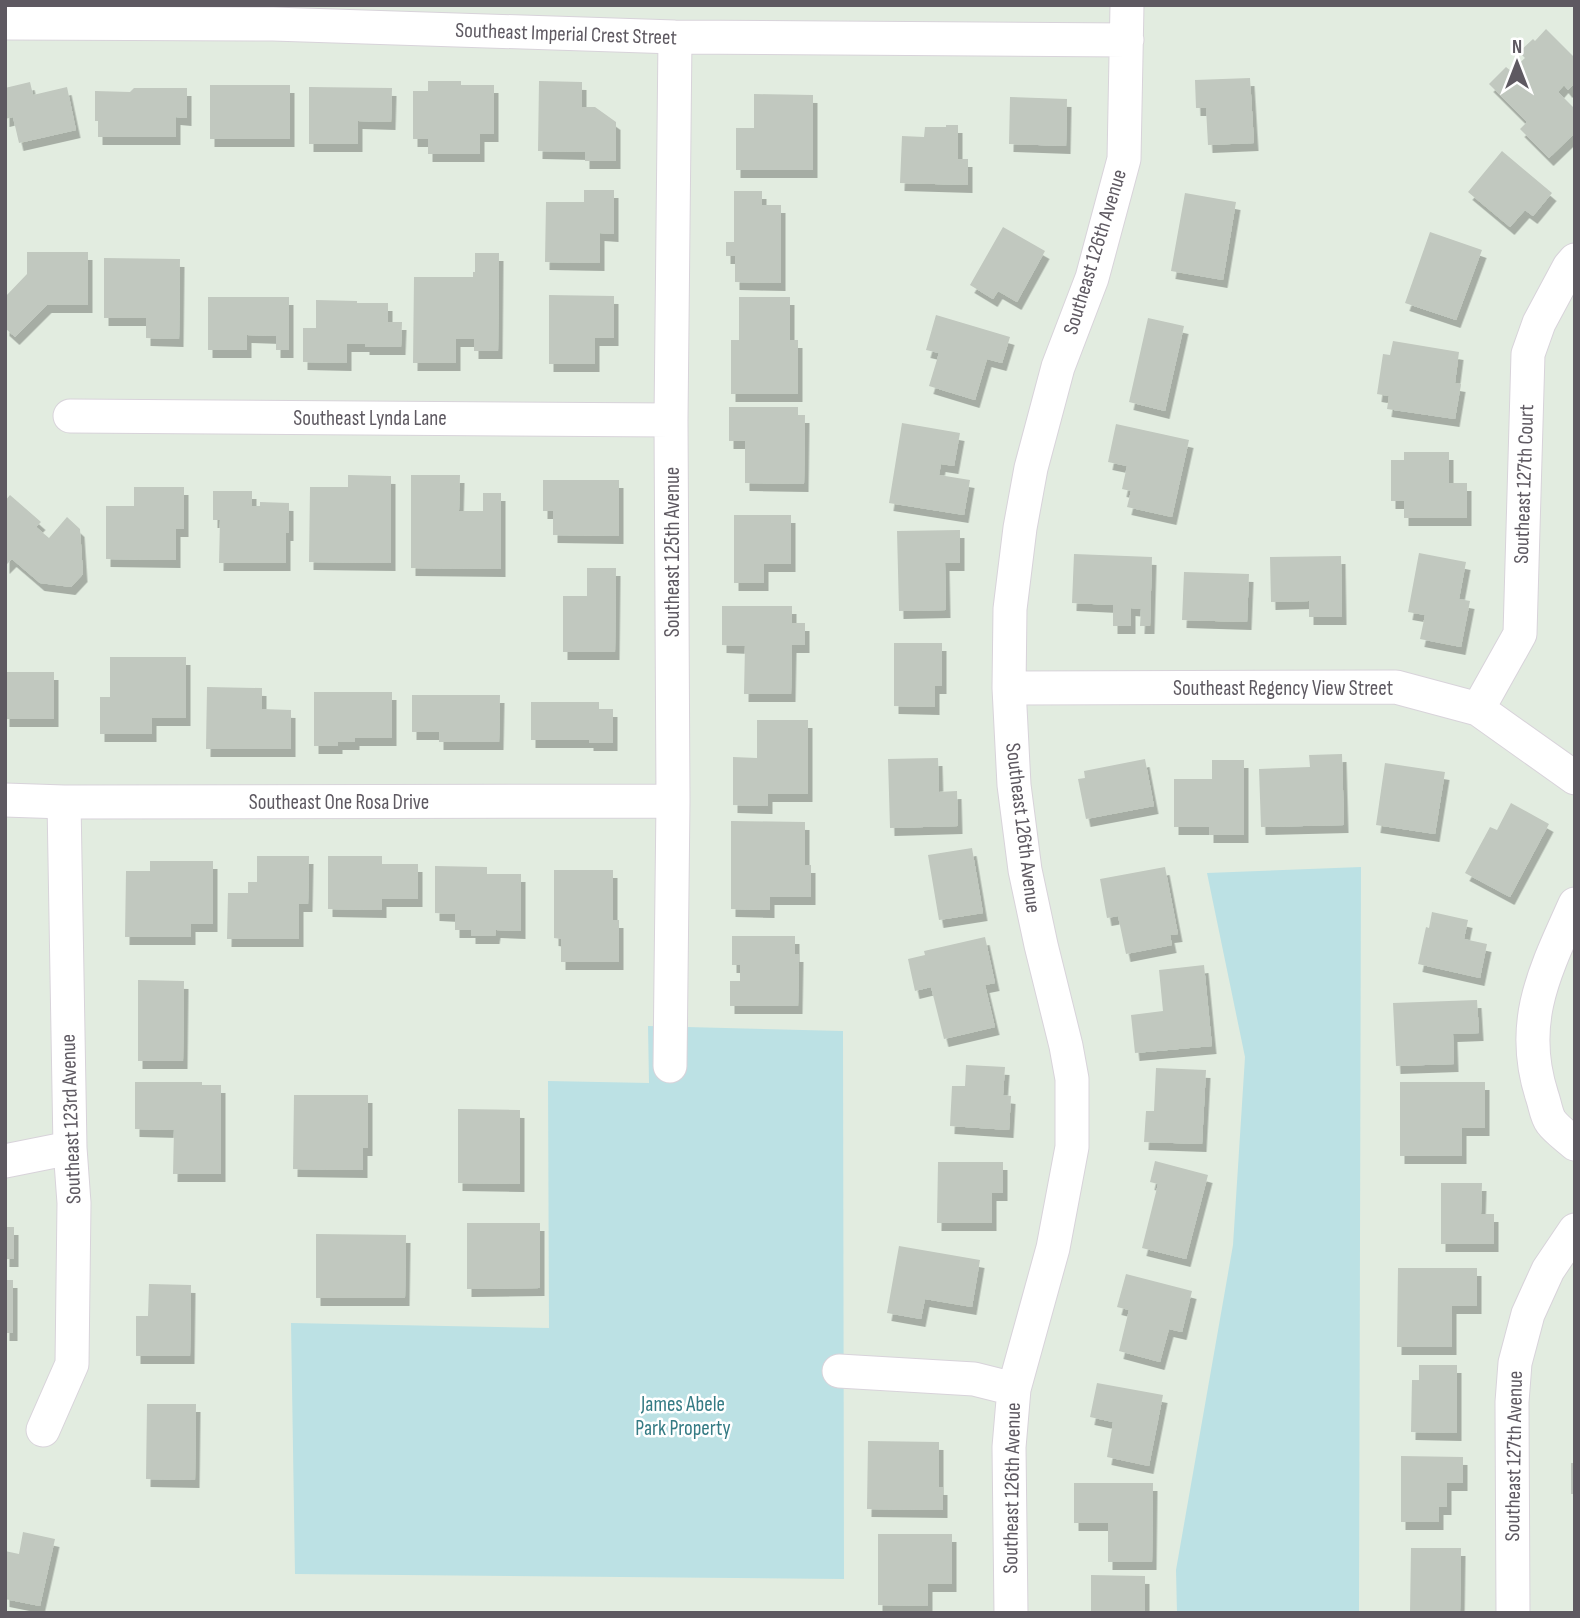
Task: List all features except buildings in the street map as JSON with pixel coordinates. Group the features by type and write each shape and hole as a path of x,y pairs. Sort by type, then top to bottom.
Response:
{"street":[{"name":"Southeast 126th Avenue","path":"1011,1613 1009,1447 1014,1389 1053,1248 1072,1147 1072,1079 1025,870 1014,785 1009,688 1010,609 1031,468 1058,367 1092,278 1124,159 1127,5"},
{"name":"Southeast Imperial Crest Street","path":"5,23 273,15 675,37 1127,40"},
{"name":"Southeast 125th Avenue","path":"670,1066 673,802 671,420 675,37"},
{"name":"Southeast 127th Court","path":"1478,709 1520,634 1528,354 1539,323 1575,260"},
{"name":"Southeast Lynda Lane","path":"70,416 671,420"},
{"name":"Southeast Regency View Street","path":"1009,688 1396,687 1478,709 1575,778"},
{"name":"Southeast One Rosa Drive","path":"5,800 673,802"},
{"name":"Southeast 123rd Avenue","path":"43,1430 72,1364 74,1203 70,1148 64,802"},
{"path":"1575,904 1547,965 1537,997 1533,1027 1536,1077 1550,1121 1575,1144"},
{"path":"5,1161 70,1148"},
{"name":"Southeast 127th Avenue","path":"1513,1613 1512,1402 1515,1363 1528,1314 1548,1269 1575,1230"},
{"path":"839,1371 974,1379 1014,1389"}],"green space":[{"path":"1361,867 1359,1613 1177,1613 1176,1570 1233,1245 1245,1057 1207,873"},
{"name":"James Abele Park Property","path":"648,1026 843,1031 844,1579 295,1574 291,1323 549,1328 548,1081 649,1083"}]}
